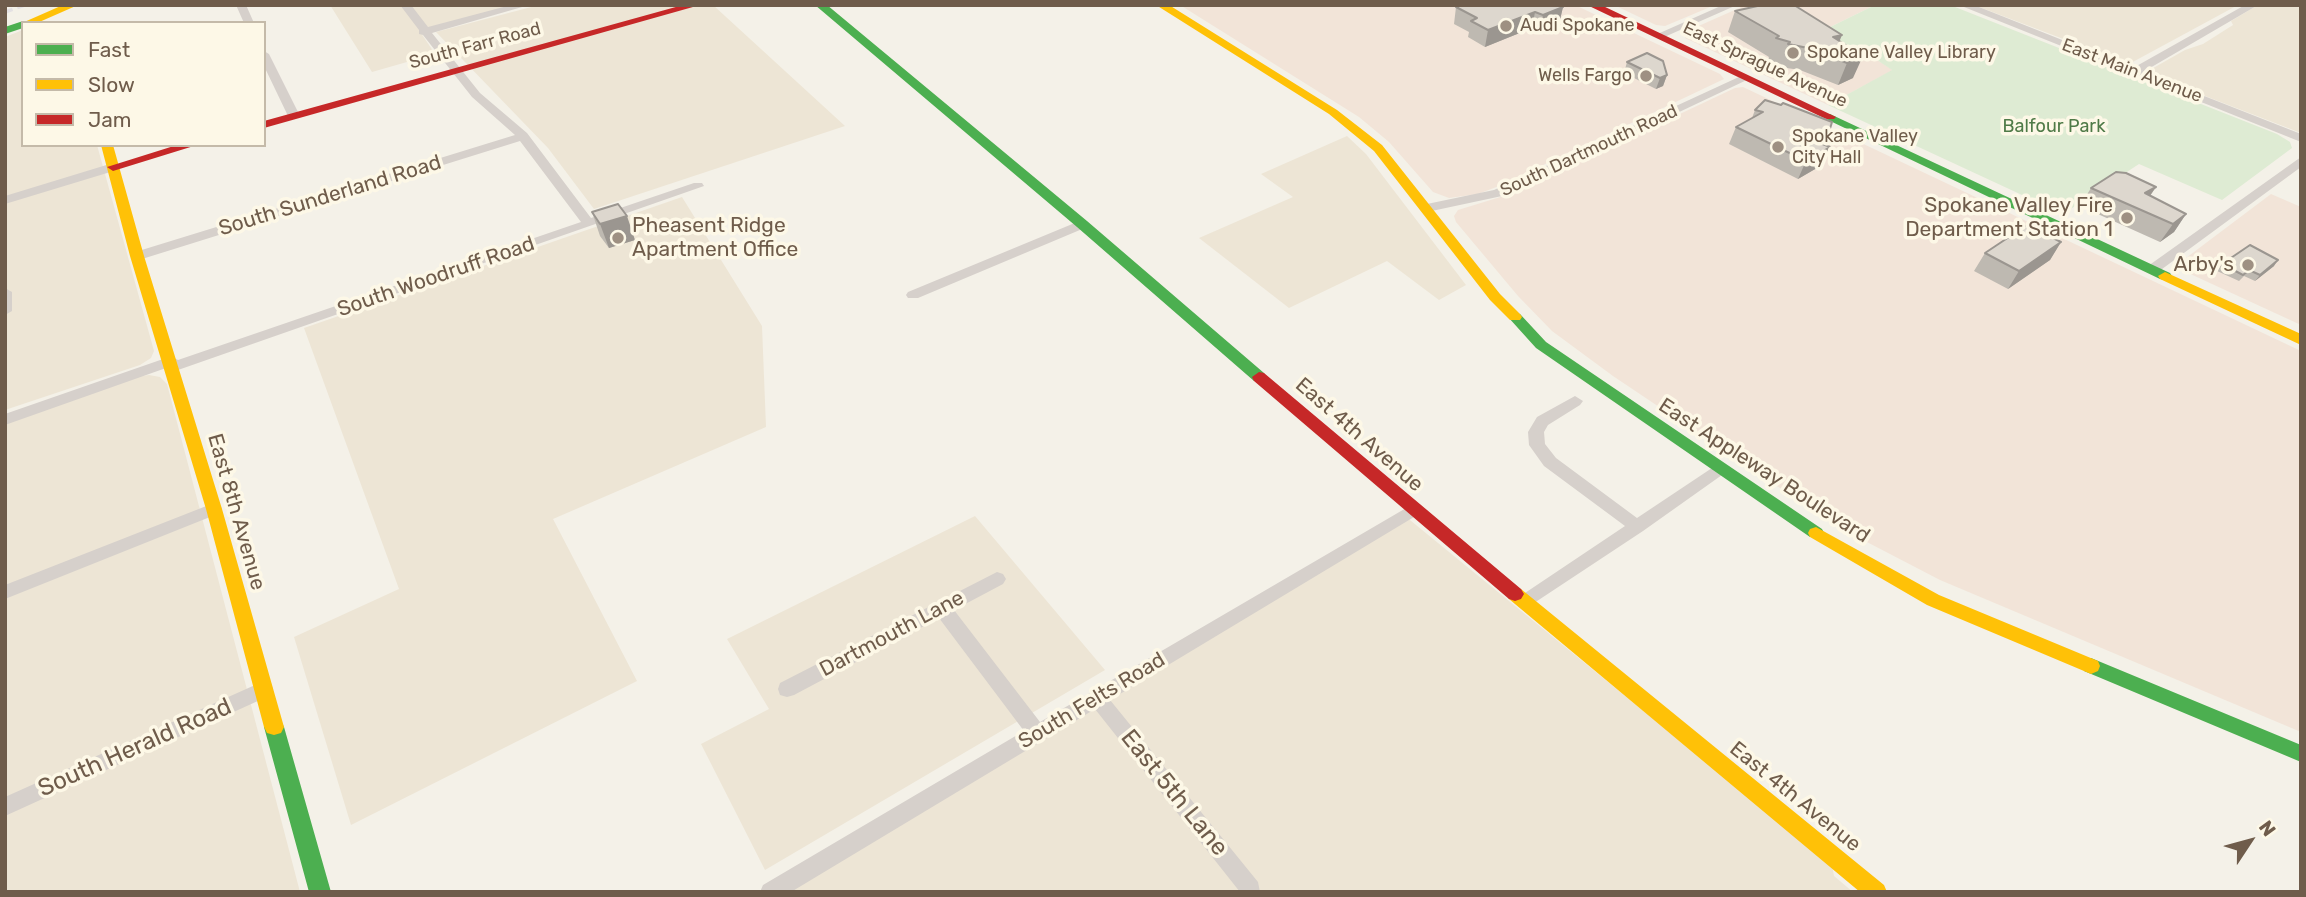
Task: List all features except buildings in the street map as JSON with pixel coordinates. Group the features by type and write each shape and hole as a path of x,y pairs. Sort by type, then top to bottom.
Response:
{"street":[{"path":"32,21 71,5"},
{"path":"241,5 249,21"},
{"path":"405,5 476,95 523,136 589,224"},
{"path":"424,32 524,5"},
{"name":"South Farr Road","path":"266,124 695,5"},
{"name":"East 4th Avenue","path":"820,5 1082,224 1413,510 1876,892"},
{"name":"East Appleway Boulevard","path":"1161,5 1333,112 1378,148 1495,297 1541,345 1721,470 1838,547 1933,600 2301,754"},
{"name":"East Sprague Avenue","path":"1592,5 2301,340"},
{"path":"1658,36 1732,5"},
{"name":"East Main Avenue","path":"1964,5 2301,138"},
{"path":"2134,72 2253,5"},
{"path":"266,58 293,117"},
{"name":"South Dartmouth Road","path":"1427,208 1498,193 1745,78"},
{"name":"South Sunderland Road","path":"137,256 523,136"},
{"name":"East 8th Avenue","path":"108,147 137,256 214,509 320,892"},
{"path":"5,200 184,147"},
{"path":"2153,269 2301,161"},
{"path":"5,192 86,170 113,167"},
{"name":"South Woodruff Road","path":"5,420 698,186"},
{"path":"913,295 1082,224"},
{"path":"5,292 5,311"},
{"path":"1575,401 1542,421 1536,432 1537,445 1550,462 1637,527"},
{"path":"1525,602 1721,470"},
{"path":"5,592 214,509"},
{"name":"South Felts Road","path":"771,892 1413,510"},
{"name":"Dartmouth Lane","path":"787,690 997,579"},
{"path":"942,608 1037,733"},
{"name":"South Herald Road","path":"5,807 264,690"},
{"name":"East 5th Lane","path":"1097,698 1251,889"}],"shaded area":[{"path":"330,5 515,5 419,30 435,54 372,72"},
{"path":"539,5 713,5 845,126 594,209 548,148 436,32"},
{"path":"1180,5 1575,5 1720,74 1724,79 1499,186 1478,194 1449,198 1433,192 1389,142 1359,117"},
{"path":"1614,5 1715,5 1665,26 1656,25"},
{"path":"1746,5 1875,5 1818,33 1868,54 1893,70 1828,105 1685,38 1685,32"},
{"path":"1974,5 2238,5 2129,64"},
{"path":"2258,5 2301,5 2301,133 2148,74 2148,71 2185,50 2203,44 2233,25 2231,21"},
{"path":"21,31 21,147 98,147 154,351 151,358 140,365 5,410 5,37"},
{"path":"1743,87 2301,351 2301,732 1940,580 1838,527 1613,376 1552,331 1518,296 1456,222 1454,216 1458,210 1510,194 1735,88"},
{"path":"1347,136 1366,154 1466,285 1439,300 1387,261 1289,308 1199,238 1293,197 1261,174"},
{"path":"2271,194 2301,207 2301,325 2186,272 2178,264"},
{"path":"682,197 762,326 766,427 553,519 637,681 351,825 294,637 399,589 304,328"},
{"path":"133,377 160,377 167,384 300,892 5,892 5,421"},
{"path":"975,516 1105,670 765,870 701,744 769,709 727,639"},
{"path":"1405,516 1832,865 1834,876 1853,892 778,892"}],"green space":[{"name":"Balfour Park","path":"1875,5 1950,5 2277,134 2290,142 2292,148 2222,200 2139,164 2063,214 1828,105 1892,70 1868,54 1818,33"}],"railway":[{"path":"5,12 25,5"}],"traffic: fast":[{"path":"820,5 1082,224 1259,377"},
{"path":"5,31 21,25"},
{"path":"1830,117 2165,276"},
{"path":"1515,317 1541,345 1816,533"},
{"path":"2091,666 2301,754"},
{"path":"274,727 320,892"}],"traffic: slow":[{"path":"32,21 73,5"},
{"path":"1161,5 1333,112 1378,148 1495,297 1515,317"},
{"path":"108,147 137,256 214,509 274,727"},
{"path":"2165,276 2301,340"},
{"path":"1816,533 1933,600 2091,666"},
{"path":"1515,594 1876,892"}],"traffic: jam":[{"path":"266,124 695,5"},
{"path":"1592,5 1830,117"},
{"path":"113,167 184,147"},
{"path":"1259,377 1515,594"}],"place":[{"name":"Audi Spokane","path":"1506,26"},
{"name":"Spokane Valley Library","path":"1793,53"},
{"name":"Wells Fargo","path":"1646,76"},
{"name":"Spokane Valley City Hall","path":"1778,147"},
{"name":"Spokane Valley Fire Department Station 1","path":"2127,218"},
{"name":"Pheasent Ridge Apartment Office","path":"618,238"},
{"name":"Arby's","path":"2248,265"}]}
